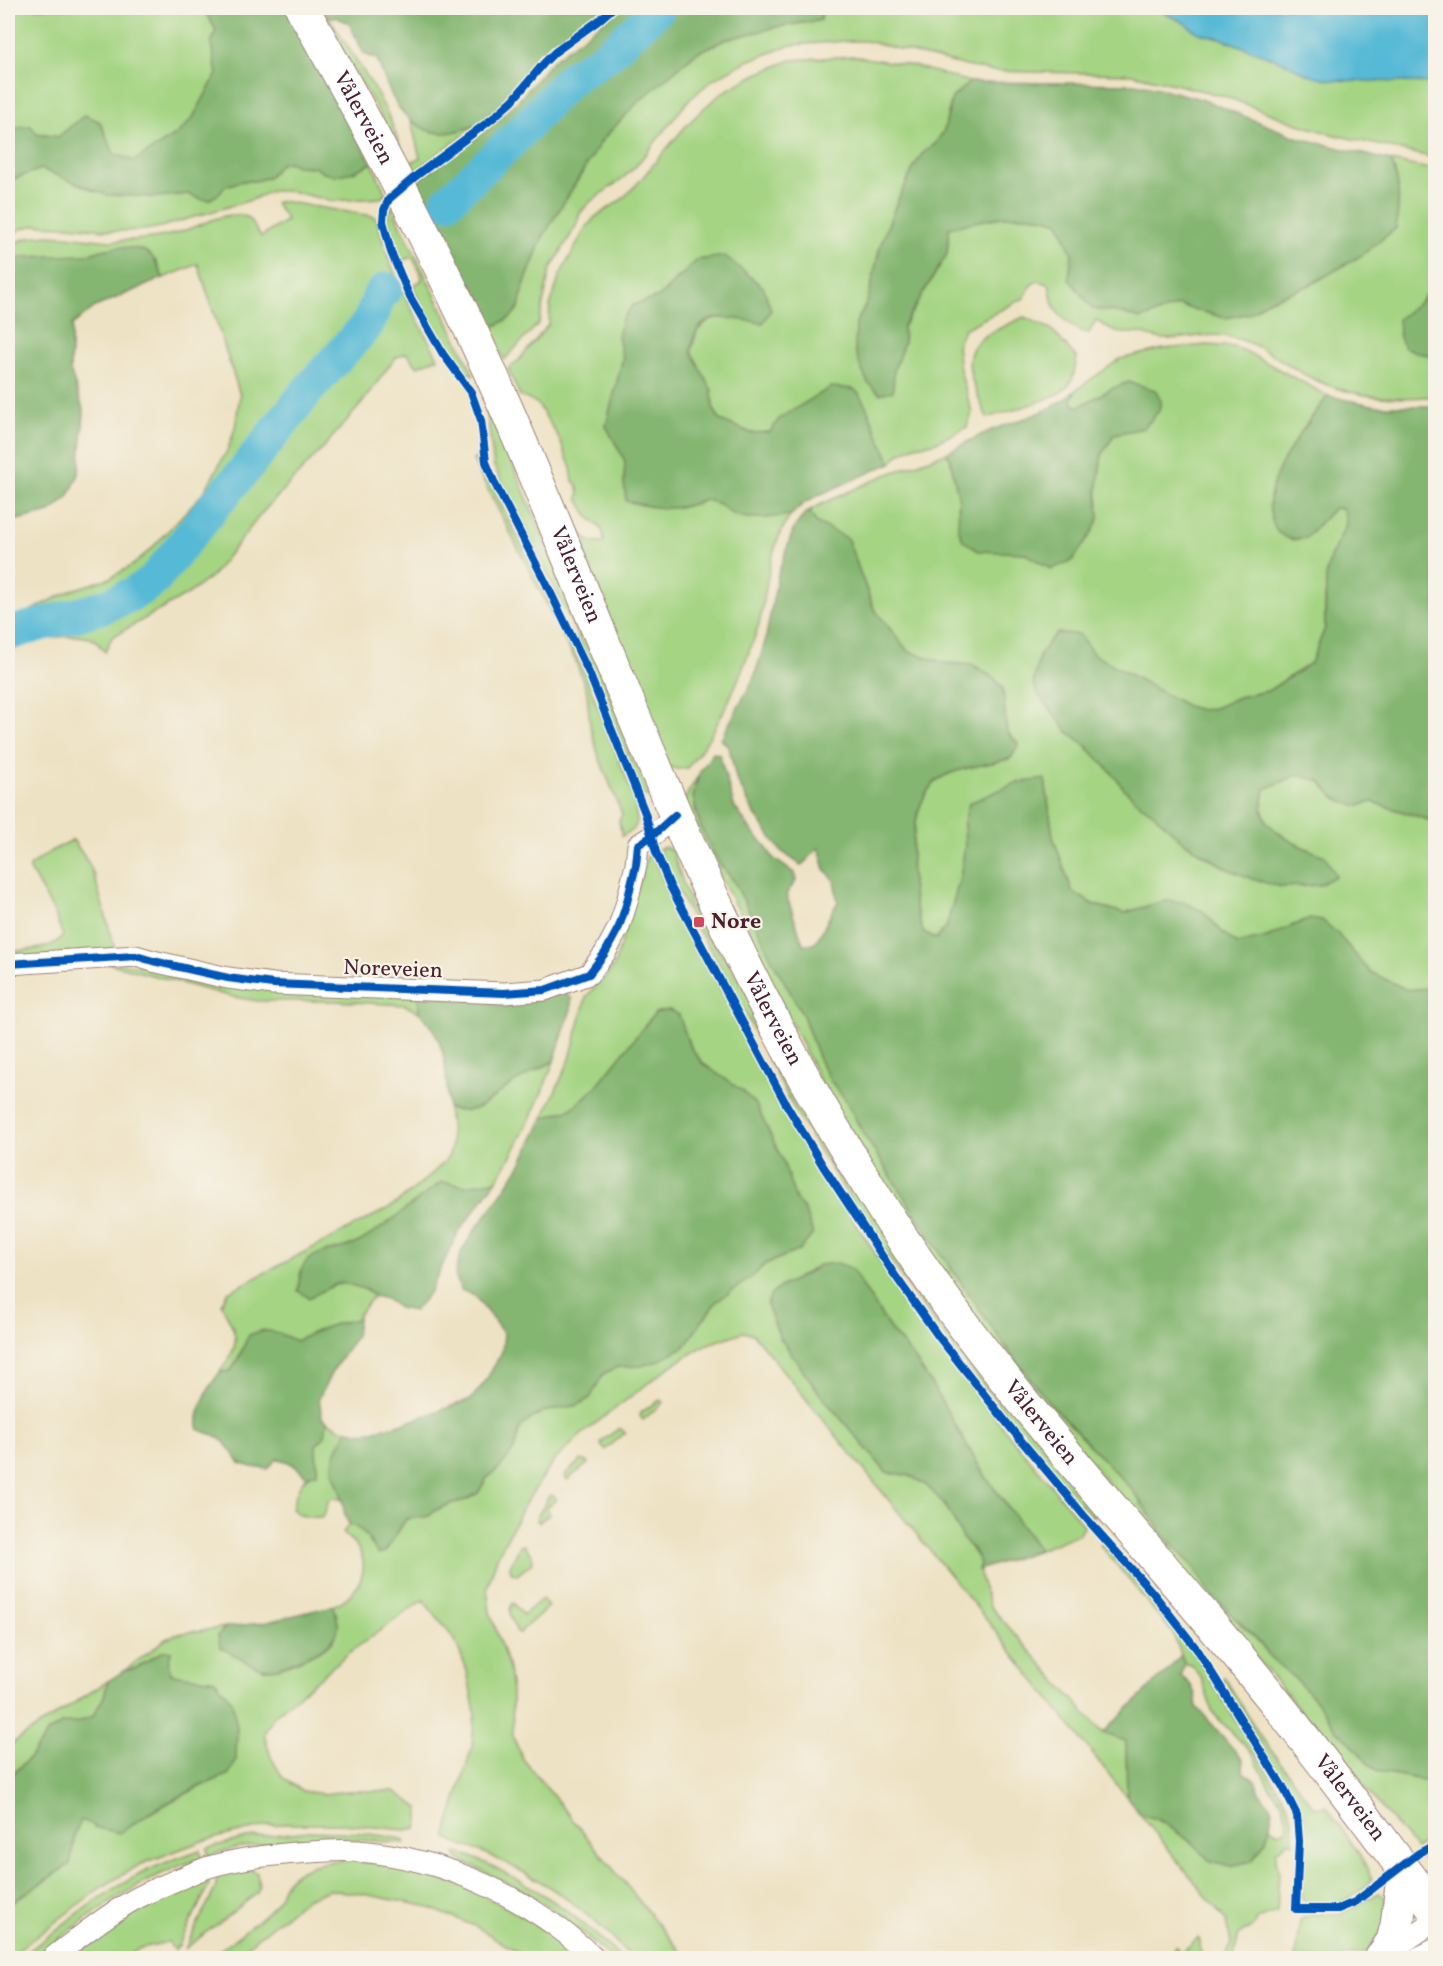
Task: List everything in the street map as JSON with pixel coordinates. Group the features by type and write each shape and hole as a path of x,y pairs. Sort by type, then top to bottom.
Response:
{"main road":[{"name":"Vålerveien","path":"302,8 393,171 456,298 510,417 675,815 747,969 814,1096 868,1186 919,1264 1006,1380 1242,1661 1313,1749 1436,1912"},
{"path":"1382,1958 1393,1941 1397,1925 1404,1870"}],"street":[{"name":"Noreveien","path":"8,964 136,956 228,978 273,984 504,993 545,990 589,974 596,966 612,940 627,902 636,865 638,845 652,836 675,815"},
{"path":"52,1959 130,1902 208,1867 263,1856 356,1851 404,1857 429,1863 483,1884 541,1917 594,1959"},
{"path":"1382,1958 1436,1920"},
{"path":"1418,1959 1436,1949"}],"green space":[{"path":"8,8 203,8 216,30 211,44 217,74 192,119 176,135 134,161 114,154 100,122 85,115 58,137 37,134 19,127 8,135"},
{"path":"203,8 288,8 372,163 353,172 335,176 315,167 297,166 289,162 280,164 269,177 225,186 220,193 209,200 188,194 156,197 107,195 41,169 8,181 8,135 19,127 31,126 37,134 58,137 85,115 100,122 114,154 134,161 176,135 192,119 217,74 211,44 216,30"},
{"path":"317,8 323,8 376,91 390,119 407,164 372,100"},
{"path":"323,8 607,8 549,52 510,96 487,117 459,131 436,133 424,129 404,114 393,98 377,59 364,54 349,23 336,17 329,17"},
{"path":"619,8 821,8 821,20 776,27 725,40 696,53 639,101 602,140 542,238 523,288 519,307 511,317 490,329 416,182 488,129 519,100 553,60"},
{"path":"821,8 1278,8 1435,38 1435,158 1331,134 1224,96 1132,74 992,71 867,41 791,45 745,62 712,80 688,101 636,166 590,202 580,213 576,226 550,270 539,323 504,360 490,329 511,317 519,307 523,288 542,238 602,140 639,101 696,53 725,40 776,27 821,20"},
{"path":"853,56 914,66 970,82 952,98 944,131 935,144 922,154 896,204 880,247 868,300 856,323 893,391 894,370 904,342 903,327 947,254 949,228 990,219 1018,216 1045,218 1059,222 1072,254 1069,279 1093,309 1117,312 1141,319 1179,305 1225,318 1250,313 1267,301 1310,285 1362,255 1396,228 1398,194 1391,161 1435,170 1435,282 1421,301 1398,319 1430,355 1435,356 1435,396 1401,398 1350,392 1317,381 1275,356 1236,338 1211,335 1159,339 1140,333 1116,332 1096,320 1089,333 1085,332 1070,324 1057,312 1049,284 1037,281 1030,286 1024,298 964,329 957,346 960,370 972,413 967,427 934,443 915,446 899,454 891,463 867,408 780,418 770,432 751,433 720,420 713,408 712,391 691,351 697,331 711,318 722,318 763,287 725,257 677,278 659,297 633,305 618,337 623,358 606,426 625,461 624,484 695,504 704,499 719,504 734,515 791,515 783,527 773,554 758,628 729,699 715,728 697,755 687,768 677,769 667,766 572,522 585,538 592,542 604,543 602,530 589,517 578,499 577,485 573,481 571,468 558,436 537,403 520,396 508,369 518,361 549,324 550,306 560,275 585,229 595,217 621,200 638,183 704,108 723,92 791,60"},
{"path":"970,82 1150,86 1201,99 1296,137 1391,161 1398,194 1396,228 1362,255 1310,285 1267,301 1250,313 1225,318 1179,305 1141,319 1117,312 1093,309 1069,279 1072,254 1059,222 1045,218 1018,216 990,219 949,228 947,254 903,326 904,342 894,370 893,391 880,394 868,383 860,366 855,350 856,323 868,300 880,247 896,204 922,154 935,144 944,131 952,98"},
{"path":"411,121 428,129 444,132 478,125 412,173 407,164 420,158"},
{"path":"289,162 297,166 315,167 322,172 353,172 372,163 386,195 380,198 333,201 289,191 272,191 251,200 144,230 115,231 36,225 23,228 8,236 8,181 41,169 94,191 149,197 188,194 200,199 220,193 225,186 269,177 280,164"},
{"path":"281,201 372,216 377,219 395,274 438,358 417,366 406,353 395,358 362,403 261,514 212,576 188,594 112,637 105,652 92,639 73,636 50,638 8,649 8,618 30,611 72,590 110,578 133,565 204,492 228,449 235,428 240,395 198,264 163,278 156,261 102,250 74,257 25,257 12,260 8,266 8,247 32,237 45,235 111,241 156,238 216,218 233,215 249,218 261,237 287,220 275,203"},
{"path":"391,205 474,375 465,371 457,363 431,323 412,286 422,280 412,257 397,260 388,226"},
{"path":"120,247 149,253 163,278 95,307 72,325 70,370 84,412 79,474 68,497 50,512 8,522 8,266 12,260 25,257 86,255"},
{"path":"725,256 763,287 771,310 763,323 717,318 701,325 695,335 691,351 712,391 713,408 720,420 751,433 770,432 780,418 831,387 854,389 867,408 891,463 819,495 804,503 791,515 747,518 734,515 719,504 704,499 675,508 645,506 626,501 625,461 606,426 623,358 618,337 622,319 633,305 659,297 697,260"},
{"path":"1435,282 1435,356 1404,347 1399,335 1398,319 1421,301"},
{"path":"1024,317 1051,329 1077,358 1075,370 1069,385 1051,397 987,418 971,374 969,363 971,353 976,344 985,336"},
{"path":"1207,345 1233,347 1245,351 1328,396 1304,427 1279,469 1277,532 1291,540 1306,538 1334,508 1344,509 1346,525 1330,558 1325,598 1325,628 1311,663 1268,691 1239,697 1215,708 1201,710 1187,707 1093,654 1083,639 1068,732 1082,742 1126,791 1182,841 1228,869 1282,887 1319,885 1303,848 1268,824 1262,809 1265,789 1297,775 1320,781 1334,797 1354,806 1372,802 1435,822 1435,987 1433,988 1407,990 1370,972 1310,918 1267,937 1237,944 1221,931 1203,911 1165,901 1124,913 1092,904 1072,891 1053,837 1045,780 964,822 965,845 960,878 946,928 936,939 923,932 912,887 912,851 918,814 924,798 932,785 944,776 1011,758 1019,744 1010,736 1006,727 1002,688 994,678 973,665 945,663 908,652 874,609 847,539 817,523 810,514 813,508 883,476 946,453 950,458 959,500 958,508 1002,551 1024,553 1052,569 1099,505 1098,486 1103,453 1107,444 1120,432 1113,388 1081,406 1075,406 1071,400 1076,390 1120,359 1163,349"},
{"path":"1129,382 1155,390 1161,401 1159,411 1144,428 1115,434 1102,454 1097,491 1099,517 1093,531 1073,560 1052,569 1024,553 978,551 963,540 958,528 959,500 950,458 946,453 986,432 1046,410 1076,390 1071,400 1075,406 1080,406"},
{"path":"1328,396 1377,406 1435,406 1435,822 1373,802 1354,806 1334,797 1320,781 1297,775 1265,789 1262,808 1264,817 1277,832 1287,839 1325,856 1336,876 1319,885 1282,887 1252,879 1228,869 1182,841 1126,791 1082,742 1068,732 1033,684 1039,657 1057,633 1079,634 1093,654 1187,706 1201,710 1215,708 1239,697 1268,691 1311,663 1325,628 1326,576 1330,558 1346,525 1344,509 1334,508 1306,538 1286,538 1279,533 1273,523 1270,507 1271,490 1277,473 1296,439"},
{"path":"485,399 652,794 649,797 643,795 572,623 494,466"},
{"path":"478,457 586,677 635,800 637,823 633,830 622,836 619,821 622,814 599,757 590,725 587,692 576,662 473,460"},
{"path":"813,508 810,514 817,523 847,538 874,609 908,651 945,663 973,665 994,678 1003,688 1006,727 1010,736 1019,744 1011,758 944,776 932,785 924,798 918,814 912,851 912,887 923,932 936,939 946,928 960,878 965,845 964,822 969,803 1016,783 1045,779 1053,837 1072,891 1092,904 1124,913 1165,901 1183,902 1203,911 1221,931 1237,944 1267,937 1310,918 1322,920 1338,934 1370,972 1407,990 1435,987 1435,1782 1381,1772 1370,1766 1350,1742 1337,1731 1300,1683 1270,1657 1257,1639 1211,1595 1193,1566 1165,1537 1133,1491 1047,1400 1010,1353 939,1251 863,1133 845,1099 830,1080 818,1057 803,1015 771,958 733,880 711,848 700,825 693,797 700,772 713,753 719,754 734,806 773,858 794,873 796,881 786,894 803,944 814,944 838,902 834,880 825,869 819,848 801,865 781,851 754,813 736,778 729,747 721,739 754,678 765,642 778,574 794,528"},
{"path":"700,772 695,786 695,809 700,825 720,864 733,880 771,958 803,1015 818,1057 830,1080 845,1099 863,1133 939,1251 1010,1353 1047,1400 1133,1491 1165,1537 1193,1566 1211,1595 1257,1640 1270,1657 1300,1683 1337,1731 1350,1742 1370,1766 1381,1772 1435,1782 1435,1838 1416,1849 993,1347 833,1108 768,975 746,922 730,896 684,800"},
{"path":"73,840 94,875 115,949 8,959 8,951 45,947 63,936 54,912 30,870 30,866 51,851"},
{"path":"665,847 672,851 691,906 707,932 1095,1510 1093,1517 1075,1499 955,1350 862,1218 798,1116 717,960 694,923 660,854 659,849"},
{"path":"647,856 653,856 676,913 724,994 765,1074 814,1160 934,1338 1010,1436 1084,1525 1079,1534 1039,1550 983,1473 932,1385 912,1355 892,1332 862,1285 819,1265 792,1281 886,1472 910,1476 928,1486 935,1493 980,1563 981,1578 990,1606 1103,1733 1126,1741 1127,1797 981,1613 753,1334 743,1332 705,1345 668,1368 582,1434 553,1462 526,1502 498,1555 487,1588 490,1612 509,1669 513,1737 523,1759 686,1958 631,1958 608,1933 553,1889 503,1862 447,1838 448,1826 472,1747 475,1713 467,1671 455,1640 423,1600 350,1652 274,1716 264,1734 271,1757 283,1778 303,1791 323,1794 348,1791 394,1791 419,1808 417,1828 405,1830 344,1824 286,1824 270,1825 202,1841 139,1865 100,1888 8,1958 8,1905 70,1864 75,1833 81,1819 120,1832 173,1800 229,1774 215,1680 171,1674 168,1664 171,1651 163,1651 136,1668 124,1671 166,1639 177,1634 226,1627 218,1636 247,1660 264,1669 290,1664 333,1642 337,1615 332,1606 353,1591 362,1576 362,1558 359,1550 343,1533 349,1524 366,1534 371,1544 385,1552 406,1519 429,1516 436,1510 466,1500 478,1493 487,1478 514,1450 520,1428 528,1421 542,1412 578,1405 590,1398 603,1374 617,1367 641,1366 684,1347 716,1302 753,1276 765,1264 800,1250 805,1211 719,1076 693,1050 679,1015 669,1010 655,1013 595,1088 571,1109 543,1118 570,1059 586,997 614,966"},
{"path":"100,961 419,996 419,1012 404,1005 335,1001 258,1001 233,997"},
{"path":"561,990 571,998 571,1009 554,1061 504,1089 483,1105 468,1110 448,1108 444,1056 435,1033 419,1012 419,996"},
{"path":"669,1010 679,1015 689,1045 702,1063 744,1092 756,1105 783,1161 796,1200 805,1211 813,1234 800,1250 765,1264 753,1276 716,1302 684,1347 658,1361 641,1366 617,1367 603,1374 590,1398 578,1405 542,1412 528,1421 520,1428 514,1450 487,1478 478,1493 466,1500 436,1510 429,1516 406,1519 385,1552 378,1554 366,1536 349,1524 345,1517 341,1494 333,1470 335,1454 340,1444 348,1430 364,1433 405,1423 471,1399 485,1382 502,1352 504,1334 475,1296 461,1290 455,1275 461,1252 521,1164 543,1118 571,1109 595,1088 655,1013"},
{"path":"554,1061 528,1122 497,1180 466,1186 441,1182 377,1232 358,1243 321,1254 309,1297 341,1284 356,1285 374,1296 358,1315 358,1319 326,1327 296,1341 263,1330 249,1335 232,1368 220,1372 232,1353 235,1338 221,1304 228,1292 389,1208 412,1191 449,1155 451,1138 448,1108 468,1110 483,1105 504,1089"},
{"path":"497,1180 458,1233 429,1293 414,1311 399,1308 367,1290 344,1283 336,1284 309,1298 298,1291 301,1271 307,1261 319,1254 359,1242 442,1182 466,1186"},
{"path":"837,1263 851,1268 892,1332 912,1355 932,1385 983,1473 1039,1550 978,1570 980,1563 974,1551 963,1538 946,1506 927,1486 911,1476 886,1472 820,1394 780,1338 767,1305 771,1295 780,1287 819,1265"},
{"path":"358,1319 356,1336 332,1372 319,1398 322,1418 327,1421 325,1436 316,1445 317,1473 306,1476 289,1462 276,1459 268,1469 240,1463 224,1442 214,1435 199,1430 198,1416 207,1392 220,1372 232,1369 249,1335 268,1331 296,1341 326,1327"},
{"path":"660,1400 664,1402 643,1420 640,1416 642,1411"},
{"path":"327,1421 341,1429 348,1430 337,1450 333,1471 343,1500 329,1499 324,1516 307,1517 292,1509 302,1482 317,1472 316,1445 325,1436"},
{"path":"618,1429 625,1433 605,1450 601,1445 602,1441"},
{"path":"581,1460 589,1463 567,1480 566,1474"},
{"path":"552,1495 556,1500 546,1508 550,1514 539,1522 536,1519 549,1496"},
{"path":"1103,1543 1164,1613 1196,1655 1287,1804 1293,1820 1293,1843 1288,1840 1276,1852 1279,1873 1277,1912 1258,1919 1253,1927 1244,1930 1238,1937 1234,1958 1226,1958 1231,1943 1227,1922 1140,1814 1157,1819 1192,1843 1266,1841 1270,1826 1278,1833 1286,1830 1288,1826 1283,1804 1269,1786 1252,1753 1213,1713 1202,1680 1192,1665 1185,1664 1172,1632 1100,1545"},
{"path":"524,1545 531,1554 532,1563 517,1575 511,1572 510,1566 520,1546"},
{"path":"542,1599 548,1607 520,1633 517,1632 510,1613 513,1603 523,1615"},
{"path":"332,1606 338,1627 331,1642 316,1652 282,1666 270,1669 261,1668 220,1647 218,1636 226,1627 263,1623"},
{"path":"163,1651 171,1651 168,1664 171,1674 215,1680 232,1701 237,1728 236,1760 229,1774 156,1809 120,1833 94,1827 81,1820 75,1833 70,1864 8,1905 8,1779 31,1756 48,1732 62,1724 79,1722 93,1716 104,1697 108,1681 124,1671 136,1668"},
{"path":"1181,1655 1185,1664 1180,1675 1190,1684 1195,1694 1197,1707 1243,1760 1243,1772 1256,1781 1258,1791 1273,1811 1266,1841 1252,1861 1230,1866 1210,1861 1173,1828 1157,1819 1140,1814 1127,1797 1126,1741 1103,1733"},
{"path":"1224,1677 1259,1734 1311,1804 1318,1808 1326,1806 1360,1855 1372,1880 1350,1898 1338,1903 1313,1904 1301,1897 1303,1818 1298,1800 1272,1763 1222,1681"},
{"path":"108,1681 104,1697 93,1716 79,1722 62,1724 48,1732 31,1756 8,1779 8,1746"},
{"path":"309,1831 363,1833 403,1839 405,1843 324,1838 299,1839 235,1848 208,1856 207,1848 247,1838"},
{"path":"1435,1848 1435,1876 1422,1857"},
{"path":"200,1850 202,1858 178,1866 134,1888 93,1914 33,1958 20,1958 80,1912 127,1881"},
{"path":"455,1853 488,1864 538,1891 581,1922 620,1958 610,1958 545,1904 457,1858"},
{"path":"341,1860 406,1869 469,1889 526,1919 579,1958 527,1958 477,1927 425,1906 329,1890 306,1899 232,1958 210,1958 267,1912 278,1901 284,1885 295,1874 325,1862"},
{"path":"246,1867 257,1873 259,1887 257,1893 185,1949 216,1887 217,1875"},
{"path":"208,1878 209,1885 179,1945 174,1950 168,1942 140,1948 126,1958 68,1958 141,1908"},
{"path":"1379,1893 1385,1897 1385,1924 1366,1952 1338,1958 1295,1958 1300,1920 1311,1914 1341,1914"},
{"path":"1198,1938 1201,1958 1170,1958 1175,1946 1181,1953"}],"water":[{"path":"1153,8 1435,8 1435,83 1330,80 1307,74 1220,38 1199,33 1181,21"}],"waterway":[{"path":"447,202 518,135 571,78 604,58 659,8"},
{"path":"8,634 101,607 137,592 153,581 308,390 367,325 379,296 386,289"}],"cycle path":[{"path":"613,8 555,52 513,100 492,119 389,199 384,210 383,221 391,252 409,295 443,354 471,392 481,420 486,462 589,673 645,813 656,852 670,886 786,1104 823,1166 894,1274 938,1336 1014,1432 1153,1593 1199,1652 1283,1787 1297,1815 1299,1841 1296,1909 1338,1909 1355,1902 1419,1853 1436,1844"},
{"path":"8,964 136,956 228,978 273,984 504,993 545,990 589,974 605,953 619,927 627,902 636,865 638,845 652,836 675,815"}],"place":[{"name":"Nore","path":"699,922"}]}
